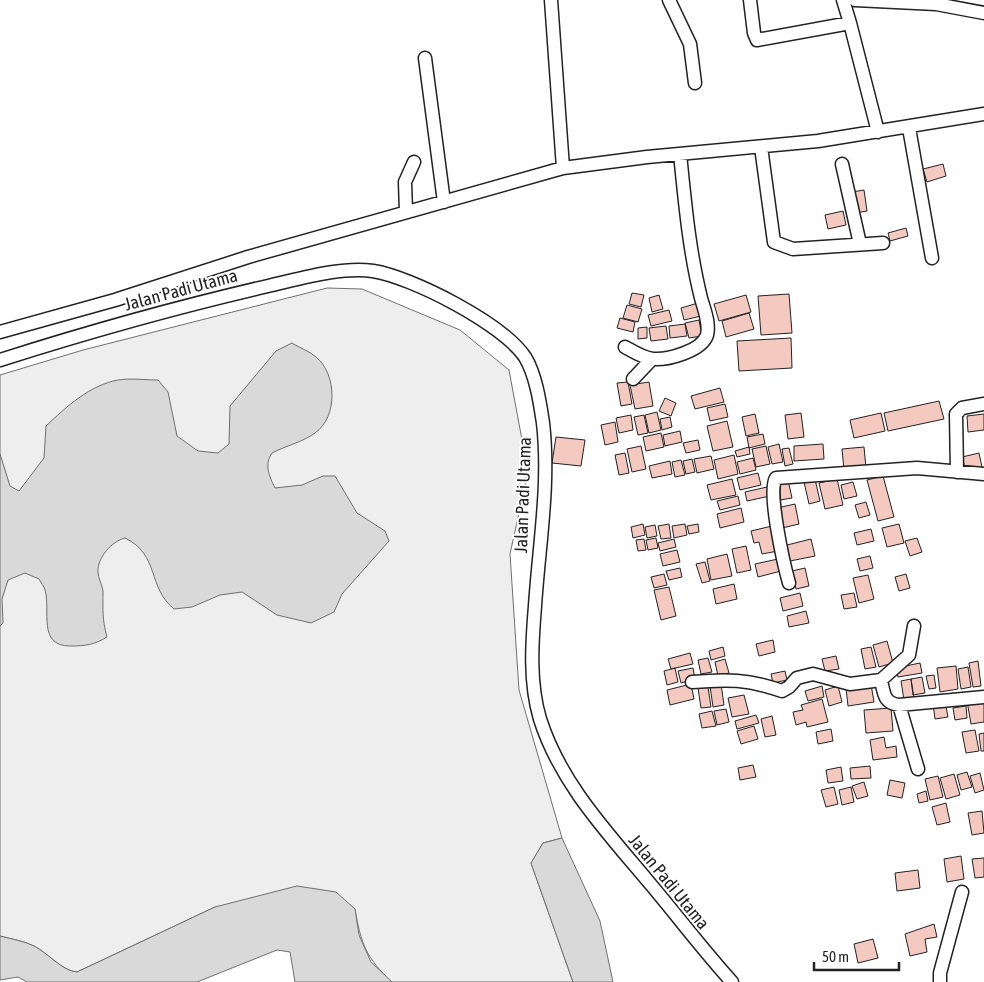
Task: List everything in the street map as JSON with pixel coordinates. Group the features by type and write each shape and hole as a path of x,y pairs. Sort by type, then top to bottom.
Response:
{"street":[{"path":"551,0 563,168"},
{"path":"669,0 690,44 695,83"},
{"path":"750,0 754,33 757,40 850,23"},
{"path":"843,0 878,132"},
{"path":"855,0 952,4 984,13"},
{"path":"424,58 444,202"},
{"path":"0,332 115,300 248,257 563,168 680,154 761,147 878,132 984,114"},
{"path":"909,128 932,258"},
{"path":"761,147 774,242 793,249 883,243"},
{"path":"625,347 652,359 664,359 704,342 708,329 691,254 680,154"},
{"path":"406,212 406,182 414,162"},
{"path":"842,164 860,244"},
{"name":"Jalan Padi Utama","path":"0,360 230,295 304,278 352,270 374,271 414,284 467,311 506,336 526,358 536,387 543,423 545,476 543,520 532,638 532,678 540,717 557,761 603,830 648,881 694,940 732,982"},
{"path":"633,378 652,359"},
{"path":"957,472 956,414 962,408 984,404"},
{"path":"789,583 774,506 772,486 776,478 917,468 984,474"},
{"path":"692,682 730,679 763,684 782,691 786,690 797,678 813,674 850,684 881,680 909,655 914,626"},
{"path":"881,680 885,698 888,702 899,705 984,696"},
{"path":"899,705 918,769"},
{"path":"940,982 940,972 962,892"}],"shaded area":[{"path":"327,288 362,289 460,330 509,370 528,472 510,554 519,690 562,838 543,843 531,863 573,982 392,982 370,958 362,941 355,909 215,907 77,972 66,969 34,946 0,936 0,375 83,350"},
{"path":"292,343 316,357 323,364 331,384 331,406 323,426 315,433 272,453 268,466 269,475 275,488 302,485 323,476 335,476 357,513 385,531 389,541 342,594 334,612 311,623 277,615 242,592 220,595 192,607 174,609 160,591 144,553 125,538 110,546 98,567 103,591 103,609 107,637 94,643 80,646 60,644 53,640 47,626 45,589 39,579 25,573 8,580 2,599 3,623 0,626 0,454 10,486 19,491 44,458 46,426 70,404 88,392 118,380 133,379 158,380 168,392 177,436 198,451 218,453 229,444 230,406 276,351"},
{"path":"562,838 600,921 613,982 573,982 531,863 543,843"},
{"path":"297,886 336,892 355,909 359,935 371,962 392,982 295,982 290,952 277,950 197,982 27,982 18,977 0,980 0,936 34,946 60,965 77,972 215,907"}],"building":[{"path":"943,164 946,176 927,182 923,169"},
{"path":"864,190 867,211 855,213 852,192"},
{"path":"843,211 846,225 828,229 825,215"},
{"path":"906,228 908,236 890,241 888,233"},
{"path":"632,293 644,295 641,307 629,304"},
{"path":"789,294 792,333 761,335 758,296"},
{"path":"659,295 663,309 652,312 649,298"},
{"path":"746,295 751,312 719,321 714,304"},
{"path":"698,303 701,316 684,320 681,308"},
{"path":"627,305 642,309 638,322 623,318"},
{"path":"669,310 672,321 651,326 648,315"},
{"path":"749,313 754,329 726,337 722,321"},
{"path":"620,318 635,322 633,332 617,328"},
{"path":"699,320 702,336 689,338 685,323"},
{"path":"685,324 687,336 670,338 669,326"},
{"path":"666,326 668,339 651,341 649,328"},
{"path":"647,327 647,338 638,339 638,328"},
{"path":"791,338 792,368 739,371 737,341"},
{"path":"628,382 632,404 621,406 617,383"},
{"path":"649,382 653,406 635,409 630,385"},
{"path":"720,388 724,402 695,409 691,396"},
{"path":"665,398 676,403 671,416 659,411"},
{"path":"939,401 944,419 888,431 884,413"},
{"path":"725,404 728,417 710,421 707,408"},
{"path":"657,412 661,430 649,433 645,415"},
{"path":"801,413 804,437 788,439 785,415"},
{"path":"881,413 885,431 854,438 850,420"},
{"path":"755,414 759,433 746,436 742,417"},
{"path":"984,414 984,430 968,432 967,416"},
{"path":"631,415 633,430 619,433 616,418"},
{"path":"644,415 648,433 638,435 634,417"},
{"path":"670,417 672,427 662,430 660,419"},
{"path":"727,421 733,447 713,451 707,426"},
{"path":"615,422 618,442 605,445 601,425"},
{"path":"680,431 682,442 665,446 663,435"},
{"path":"661,433 664,447 646,451 643,437"},
{"path":"763,434 765,444 749,448 747,437"},
{"path":"556,437 585,440 581,466 552,463"},
{"path":"698,440 700,450 686,453 683,443"},
{"path":"779,444 783,462 772,464 768,447"},
{"path":"823,444 824,459 794,461 794,446"},
{"path":"641,446 646,469 632,472 627,449"},
{"path":"766,446 770,464 756,467 752,449"},
{"path":"749,447 750,454 737,457 735,451"},
{"path":"864,447 866,468 844,470 842,449"},
{"path":"789,448 793,464 785,466 782,449"},
{"path":"625,453 629,473 619,475 615,455"},
{"path":"979,453 982,467 966,471 962,457"},
{"path":"734,455 738,474 718,479 714,460"},
{"path":"711,456 714,469 697,473 694,459"},
{"path":"753,458 756,470 740,474 737,462"},
{"path":"692,459 695,472 686,474 683,461"},
{"path":"681,460 685,475 675,477 672,462"},
{"path":"670,461 672,474 652,478 649,466"},
{"path":"758,473 761,485 740,490 737,478"},
{"path":"883,476 894,517 878,521 867,480"},
{"path":"732,479 736,495 711,500 707,485"},
{"path":"815,479 820,501 809,504 804,482"},
{"path":"837,479 843,505 825,509 819,483"},
{"path":"788,480 792,498 780,500 776,483"},
{"path":"853,482 857,496 844,499 841,485"},
{"path":"767,487 770,496 747,501 745,492"},
{"path":"738,496 740,505 720,510 717,501"},
{"path":"866,502 870,515 859,518 855,505"},
{"path":"795,504 799,524 782,528 777,508"},
{"path":"741,508 744,522 720,528 717,514"},
{"path":"643,524 645,535 633,538 631,527"},
{"path":"669,524 671,538 661,539 658,526"},
{"path":"685,524 687,535 674,538 672,526"},
{"path":"698,524 699,532 689,534 687,526"},
{"path":"899,524 904,543 887,547 882,528"},
{"path":"655,525 657,536 647,538 645,527"},
{"path":"772,526 778,551 762,554 759,542 754,543 751,531"},
{"path":"871,529 874,541 857,545 854,533"},
{"path":"656,538 658,548 648,550 646,540"},
{"path":"917,538 922,552 910,556 905,541"},
{"path":"644,539 646,550 638,551 636,540"},
{"path":"674,539 676,547 660,551 658,543"},
{"path":"811,539 815,556 790,561 787,545"},
{"path":"746,546 751,570 737,573 732,549"},
{"path":"677,550 680,562 663,566 660,554"},
{"path":"727,554 732,576 711,580 707,559"},
{"path":"870,556 873,568 860,571 857,559"},
{"path":"778,559 781,571 758,577 755,564"},
{"path":"705,562 710,581 702,583 696,564"},
{"path":"680,568 682,577 669,580 666,571"},
{"path":"805,568 809,586 796,589 792,571"},
{"path":"664,574 667,585 654,588 651,577"},
{"path":"906,574 910,588 899,591 895,577"},
{"path":"868,575 874,599 859,603 853,578"},
{"path":"734,584 737,599 716,604 713,589"},
{"path":"669,587 676,616 661,620 654,590"},
{"path":"800,593 803,606 783,611 780,598"},
{"path":"854,593 857,607 844,609 841,595"},
{"path":"806,611 809,623 789,627 787,616"},
{"path":"773,640 775,652 759,656 756,644"},
{"path":"887,641 893,663 879,667 873,645"},
{"path":"723,647 725,656 711,660 709,651"},
{"path":"871,647 876,667 865,669 861,649"},
{"path":"690,653 693,664 671,669 668,659"},
{"path":"836,656 839,669 825,671 822,659"},
{"path":"708,658 712,672 701,674 698,660"},
{"path":"725,659 729,673 718,676 715,662"},
{"path":"978,661 981,686 973,687 969,663"},
{"path":"920,663 922,673 898,677 896,668"},
{"path":"956,666 958,689 940,692 937,668"},
{"path":"968,667 971,687 961,689 958,669"},
{"path":"675,668 678,682 667,685 664,671"},
{"path":"693,668 695,679 681,683 678,671"},
{"path":"785,671 787,680 773,683 771,674"},
{"path":"934,675 936,688 929,689 926,676"},
{"path":"922,677 925,693 913,695 911,679"},
{"path":"911,679 914,698 904,700 901,681"},
{"path":"691,684 694,699 670,705 667,690"},
{"path":"721,684 724,705 713,707 710,686"},
{"path":"871,684 874,702 848,706 846,688"},
{"path":"822,686 824,697 808,701 805,691"},
{"path":"838,686 842,702 829,706 825,690"},
{"path":"708,687 711,707 701,708 698,688"},
{"path":"744,695 749,714 732,717 728,698"},
{"path":"822,699 828,722 807,727 806,722 796,725 793,712 803,710 801,705"},
{"path":"984,699 984,722 971,724 967,701"},
{"path":"945,701 948,717 935,719 933,704"},
{"path":"966,706 967,718 955,720 953,708"},
{"path":"891,708 893,731 866,733 864,710"},
{"path":"726,709 729,722 717,725 714,711"},
{"path":"712,711 716,726 702,728 699,714"},
{"path":"756,715 759,723 737,729 735,721"},
{"path":"772,716 776,735 765,737 761,719"},
{"path":"754,726 758,739 741,744 737,731"},
{"path":"831,729 833,741 818,744 816,732"},
{"path":"975,730 979,751 966,753 962,732"},
{"path":"984,733 984,751 981,751 979,734"},
{"path":"884,737 886,748 896,746 897,757 873,760 870,740"},
{"path":"753,765 756,777 740,780 738,768"},
{"path":"870,766 871,778 851,779 850,768"},
{"path":"841,767 843,781 828,783 826,770"},
{"path":"967,772 972,787 961,790 957,775"},
{"path":"980,773 984,790 975,793 970,776"},
{"path":"954,774 960,795 946,799 940,778"},
{"path":"938,776 943,797 930,800 925,779"},
{"path":"890,780 905,783 902,798 887,795"},
{"path":"864,782 868,796 857,799 852,786"},
{"path":"834,787 838,804 826,807 821,790"},
{"path":"851,787 854,802 842,805 839,790"},
{"path":"926,791 928,801 919,803 917,794"},
{"path":"946,803 950,822 937,825 932,807"},
{"path":"982,811 984,833 972,835 968,813"},
{"path":"961,856 964,879 947,882 944,859"},
{"path":"984,858 984,877 975,878 972,859"},
{"path":"918,870 920,888 897,891 895,873"},
{"path":"934,924 937,937 925,939 927,952 910,956 905,934"},
{"path":"873,939 878,958 858,963 854,944"}]}
